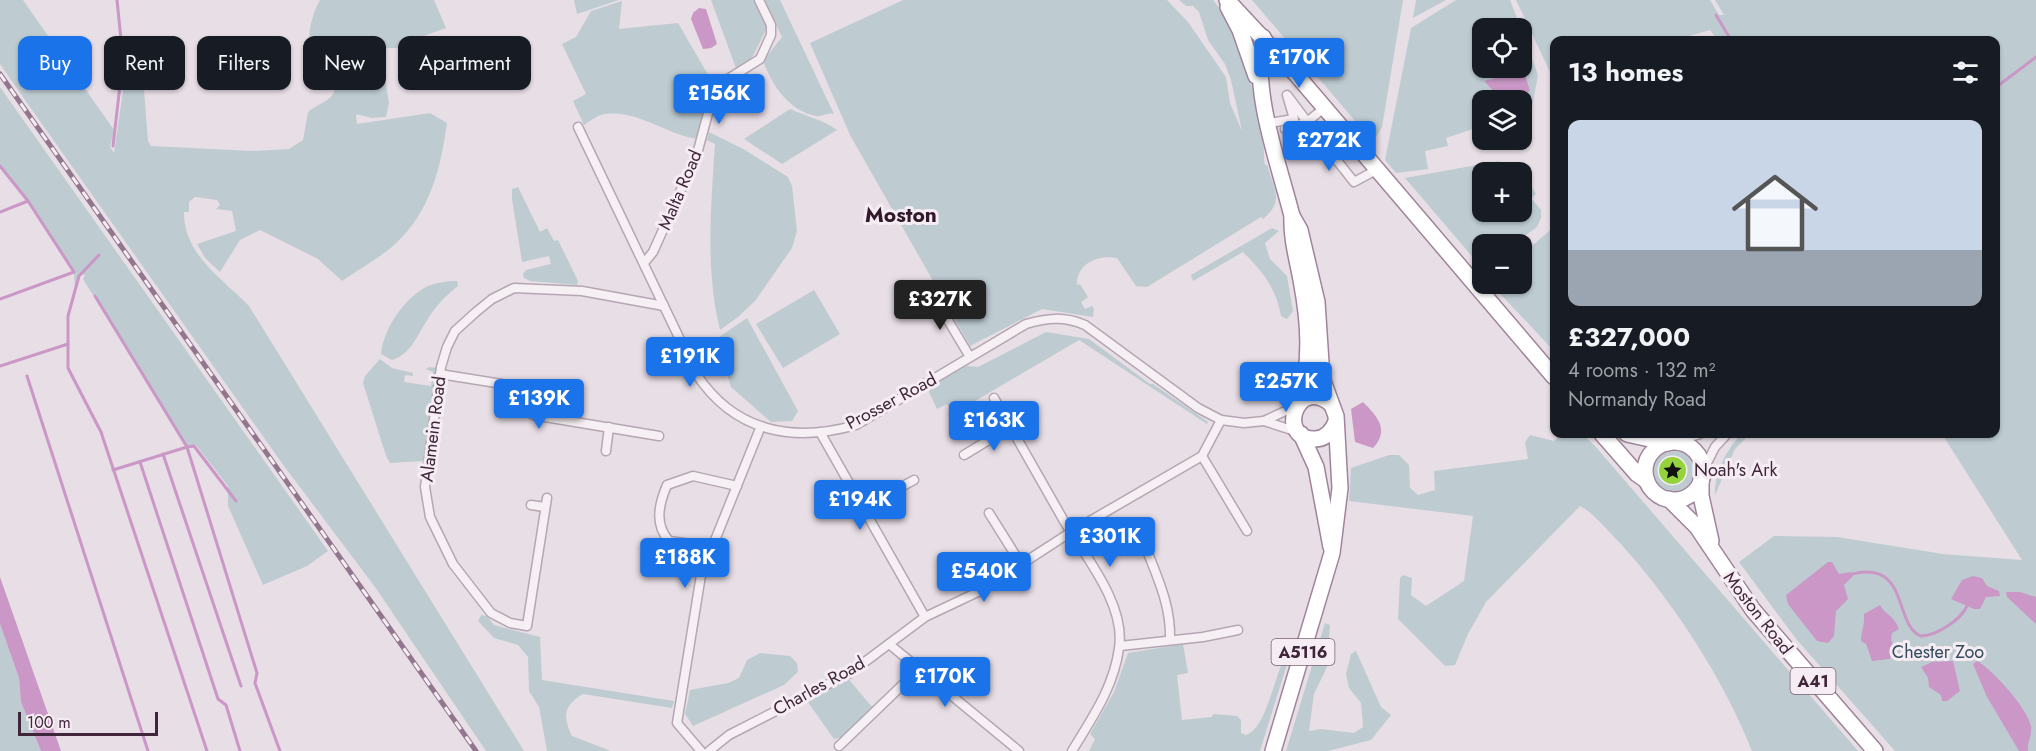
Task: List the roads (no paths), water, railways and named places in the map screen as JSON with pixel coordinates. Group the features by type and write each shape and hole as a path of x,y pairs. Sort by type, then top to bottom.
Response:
{"highway":[{"path":"1225,0 1263,37 1550,372"},
{"path":"1225,0 1240,30 1265,105"},
{"name":"A5116","path":"1263,37 1261,63 1265,105 1292,216 1300,230 1314,287 1321,331 1322,378 1336,422 1340,488 1332,553 1273,751"},
{"name":"A5116","path":"1292,216 1291,233 1308,330 1307,366 1293,416 1316,466 1332,553"},
{"path":"1298,404 1305,399 1319,397 1331,404"},
{"path":"1300,434 1314,440 1322,438 1333,429 1336,422"},
{"path":"1606,438 1655,492 1669,499 1688,495 1702,476 1697,453 1683,444 1649,438"},
{"path":"1647,481 1645,473 1648,459 1657,448 1671,442"},
{"name":"Moston Road","path":"1702,476 1701,496 1715,555"},
{"name":"Moston Road","path":"1669,499 1689,517 1753,610 1875,751"}],"street":[{"name":"Malta Road","path":"644,263 653,252 697,154 713,95 720,84 760,58 771,35 771,26 759,0"},
{"path":"1269,123 1294,119 1287,95 1354,182 1378,169"},
{"path":"1286,129 1307,122 1324,108"},
{"name":"Prosser Road","path":"578,127 697,375 710,394 726,410 761,426 782,432 820,432 856,424 1026,324 1042,319 1072,319 1084,325 1198,408 1221,420 1244,423 1264,421 1298,404"},
{"path":"1324,144 1342,128"},
{"name":"Alamein Road","path":"531,505 546,503 527,626 510,623 491,613 453,564 430,517 424,487 440,374 447,347 455,331 492,299 514,288 582,291 664,306"},
{"path":"931,292 970,357"},
{"path":"440,374 515,386 533,416 659,436"},
{"path":"994,398 1100,578 1114,611 1120,646 1108,688 1072,751"},
{"path":"1221,420 1202,456 1247,531"},
{"name":"Prosser Road","path":"1264,421 1300,434"},
{"path":"701,751 693,738 677,723 701,575 761,426"},
{"path":"606,451 609,427"},
{"path":"964,455 1011,427"},
{"path":"820,432 925,616"},
{"path":"1671,442 1686,438"},
{"path":"1702,476 1715,447 1723,438"},
{"name":"Charles Road","path":"709,751 729,735 850,674 925,616 980,591 1071,532 1202,456"},
{"path":"713,547 669,541 659,526 661,498 667,484 693,476 737,486"},
{"path":"862,508 914,480"},
{"path":"989,513 1021,564"},
{"path":"1146,548 1166,596 1171,617 1170,639"},
{"path":"1120,646 1170,639 1203,638 1238,630"},
{"path":"889,644 1019,751"},
{"path":"839,746 919,669"}],"waterway":[{"path":"113,146 123,59 117,0"},
{"path":"1716,15 1729,36"},
{"path":"2000,84 2036,57"},
{"path":"0,166 28,201 74,272 0,299"},
{"path":"0,212 28,201"},
{"path":"99,255 79,276 68,316 68,368 101,432 207,751"},
{"path":"95,296 187,447 194,446 236,501"},
{"path":"0,366 68,344"},
{"path":"27,376 148,751"},
{"path":"113,470 187,447 257,673 255,683 280,751"},
{"path":"163,454 241,686"},
{"path":"140,462 218,699 226,705 240,751"},
{"path":"1852,574 1870,572 1883,576 1898,596 1912,630 1921,636 1934,633 1947,626 1959,617 1967,606"}],"railway":[{"path":"0,74 476,751"}],"place":[{"name":"Noah's Ark","path":"1673,470"}],"district":[{"name":"Moston","path":"901,215"}],"park label":[{"name":"Chester Zoo","path":"1938,652"}]}
